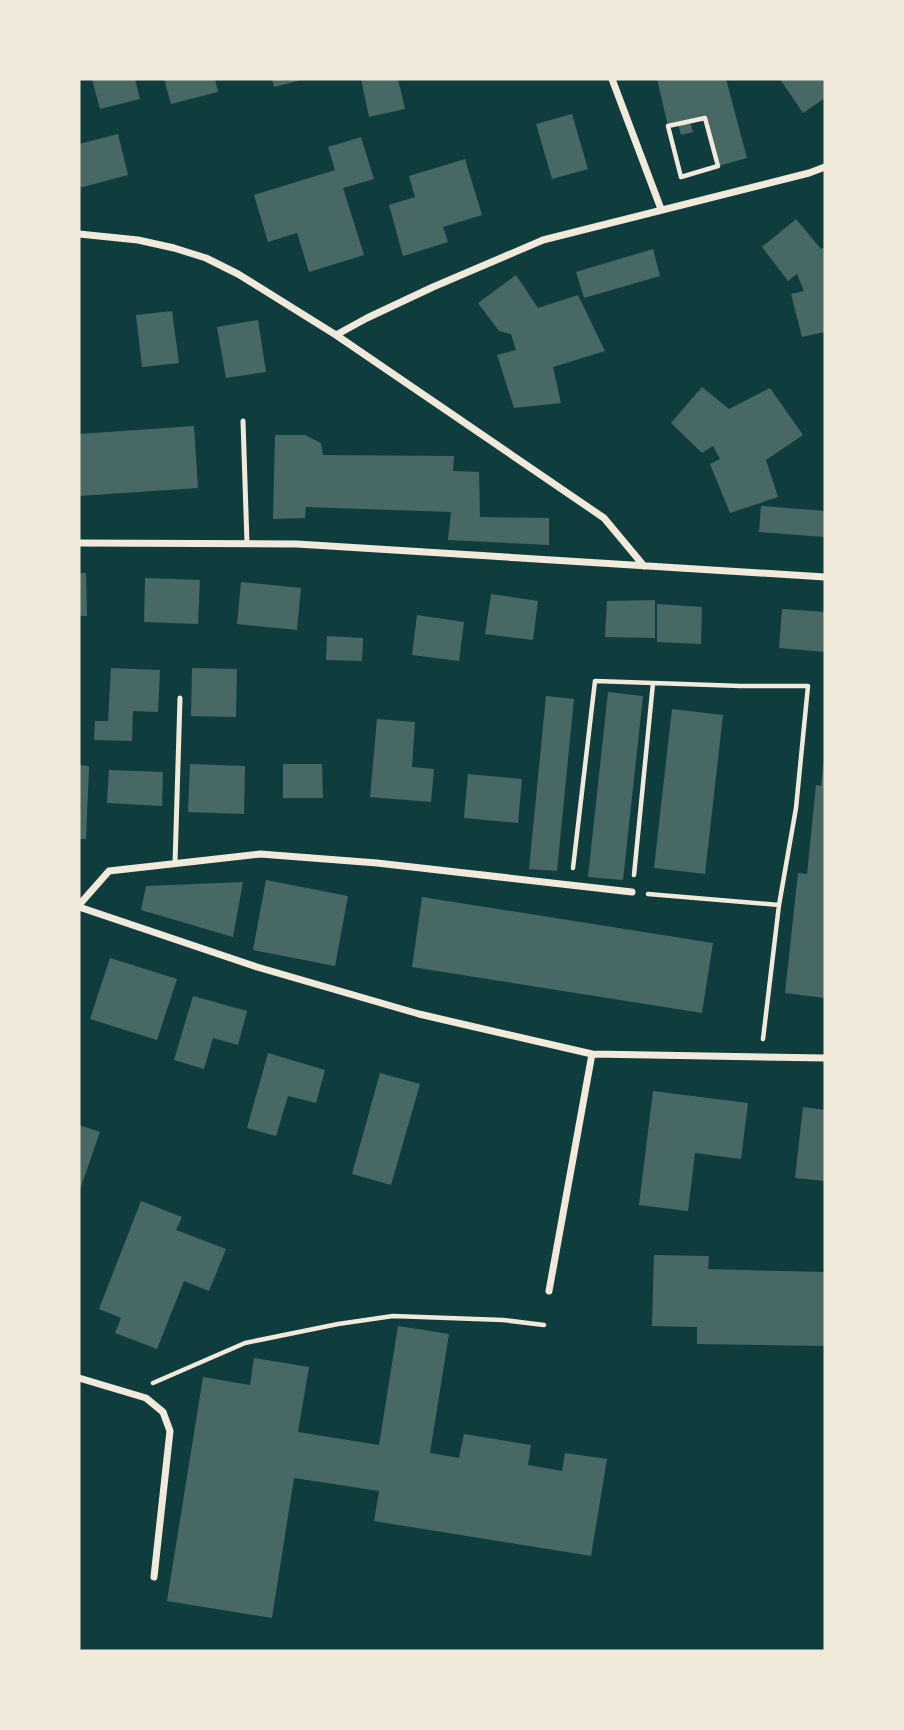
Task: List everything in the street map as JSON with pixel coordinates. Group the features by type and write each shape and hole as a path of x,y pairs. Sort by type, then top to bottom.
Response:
{"street":[{"path":"612,79 661,209"},
{"path":"336,335 499,257 543,240 825,167"},
{"path":"79,234 138,240 206,258 238,274 336,335 604,518 643,566"},
{"path":"79,543 296,544 825,577"},
{"path":"632,892 377,863 260,854 109,871 79,906 257,967 419,1014 592,1055 825,1058"},
{"path":"549,1291 592,1055"},
{"path":"79,1378 146,1398 163,1412 170,1431 154,1577"}],"lane":[{"path":"243,421 247,543"},
{"path":"175,864 180,698"}],"path":[{"path":"705,118 718,166 681,177 668,126 705,118"},
{"path":"571,886 595,681 808,686 796,808 779,905 760,1057"},
{"path":"653,683 632,892 779,905"},
{"path":"130,1393 245,1343 338,1324 393,1316 416,1316 503,1320 544,1325"}],"building":[{"path":"92,79 135,79 140,99 100,109"},
{"path":"164,79 215,79 218,92 171,104"},
{"path":"272,79 302,79 302,80 274,87"},
{"path":"361,79 398,79 405,109 369,117"},
{"path":"657,79 726,79 747,158 718,166 705,118 690,122 693,132 681,135 678,124 668,126"},
{"path":"780,79 825,79 825,98 803,113"},
{"path":"572,114 588,169 552,179 536,124"},
{"path":"118,134 128,175 79,188 79,144"},
{"path":"361,137 374,179 343,188 364,255 309,272 297,233 268,242 254,195 335,170 328,147"},
{"path":"465,159 482,215 443,227 448,242 403,256 389,205 415,197 409,176"},
{"path":"796,219 821,249 825,247 825,332 802,337 791,294 804,291 797,274 788,281 762,247"},
{"path":"653,249 660,276 584,298 576,272"},
{"path":"516,275 538,308 578,295 605,351 553,367 561,403 514,408 497,355 516,350 511,334 499,331 478,303"},
{"path":"172,311 179,363 142,367 136,315"},
{"path":"258,320 266,372 226,378 217,327"},
{"path":"702,387 729,409 770,388 803,435 766,460 778,497 730,513 710,464 720,459 713,446 702,453 671,423"},
{"path":"194,426 198,488 79,496 79,434"},
{"path":"275,435 305,435 321,443 323,455 454,456 453,471 479,472 480,517 549,518 549,545 448,540 451,512 306,507 305,518 273,519"},
{"path":"761,506 825,511 825,537 759,532"},
{"path":"79,573 86,573 87,616 79,616"},
{"path":"145,578 200,580 198,624 144,622"},
{"path":"241,582 301,588 297,630 237,624"},
{"path":"491,594 538,601 533,640 485,634"},
{"path":"655,600 655,638 605,637 607,601"},
{"path":"657,604 702,607 701,644 657,642"},
{"path":"782,609 825,612 825,652 779,648"},
{"path":"417,615 464,622 459,661 412,655"},
{"path":"327,636 363,638 362,661 326,660"},
{"path":"111,668 160,670 158,712 133,711 132,741 94,740 95,721 108,721"},
{"path":"192,668 237,669 236,717 191,716"},
{"path":"608,692 643,696 623,880 588,877"},
{"path":"546,696 574,699 557,871 529,869"},
{"path":"672,709 723,715 705,874 654,868"},
{"path":"377,719 415,722 412,767 434,769 431,802 370,797"},
{"path":"824,759 825,998 785,993 798,873 807,874 816,785 821,786"},
{"path":"190,764 245,766 244,814 188,812"},
{"path":"283,764 322,764 323,798 283,798"},
{"path":"79,765 89,766 86,839 79,839"},
{"path":"109,770 163,772 162,806 107,803"},
{"path":"468,774 522,779 518,823 464,818"},
{"path":"266,880 348,896 335,966 253,950"},
{"path":"243,882 233,937 141,910 146,886"},
{"path":"422,897 713,943 702,1013 412,967"},
{"path":"110,958 177,979 157,1040 90,1019"},
{"path":"193,996 247,1011 238,1045 213,1038 204,1069 174,1060"},
{"path":"268,1053 325,1070 316,1103 288,1096 276,1136 247,1128"},
{"path":"380,1073 420,1084 391,1185 352,1174"},
{"path":"653,1091 748,1103 741,1159 695,1153 688,1211 639,1205"},
{"path":"803,1107 825,1110 825,1181 795,1178"},
{"path":"79,1125 100,1132 79,1192"},
{"path":"141,1201 182,1217 176,1230 226,1249 209,1291 184,1281 157,1349 115,1333 121,1318 99,1309"},
{"path":"654,1255 709,1256 708,1269 825,1272 825,1346 697,1344 697,1327 652,1326"},
{"path":"398,1326 449,1334 430,1453 459,1458 464,1434 531,1445 528,1465 562,1471 565,1453 607,1459 591,1556 374,1521 379,1491 294,1478 272,1618 167,1601 203,1377 250,1385 254,1358 309,1367 298,1432 379,1445"}]}
